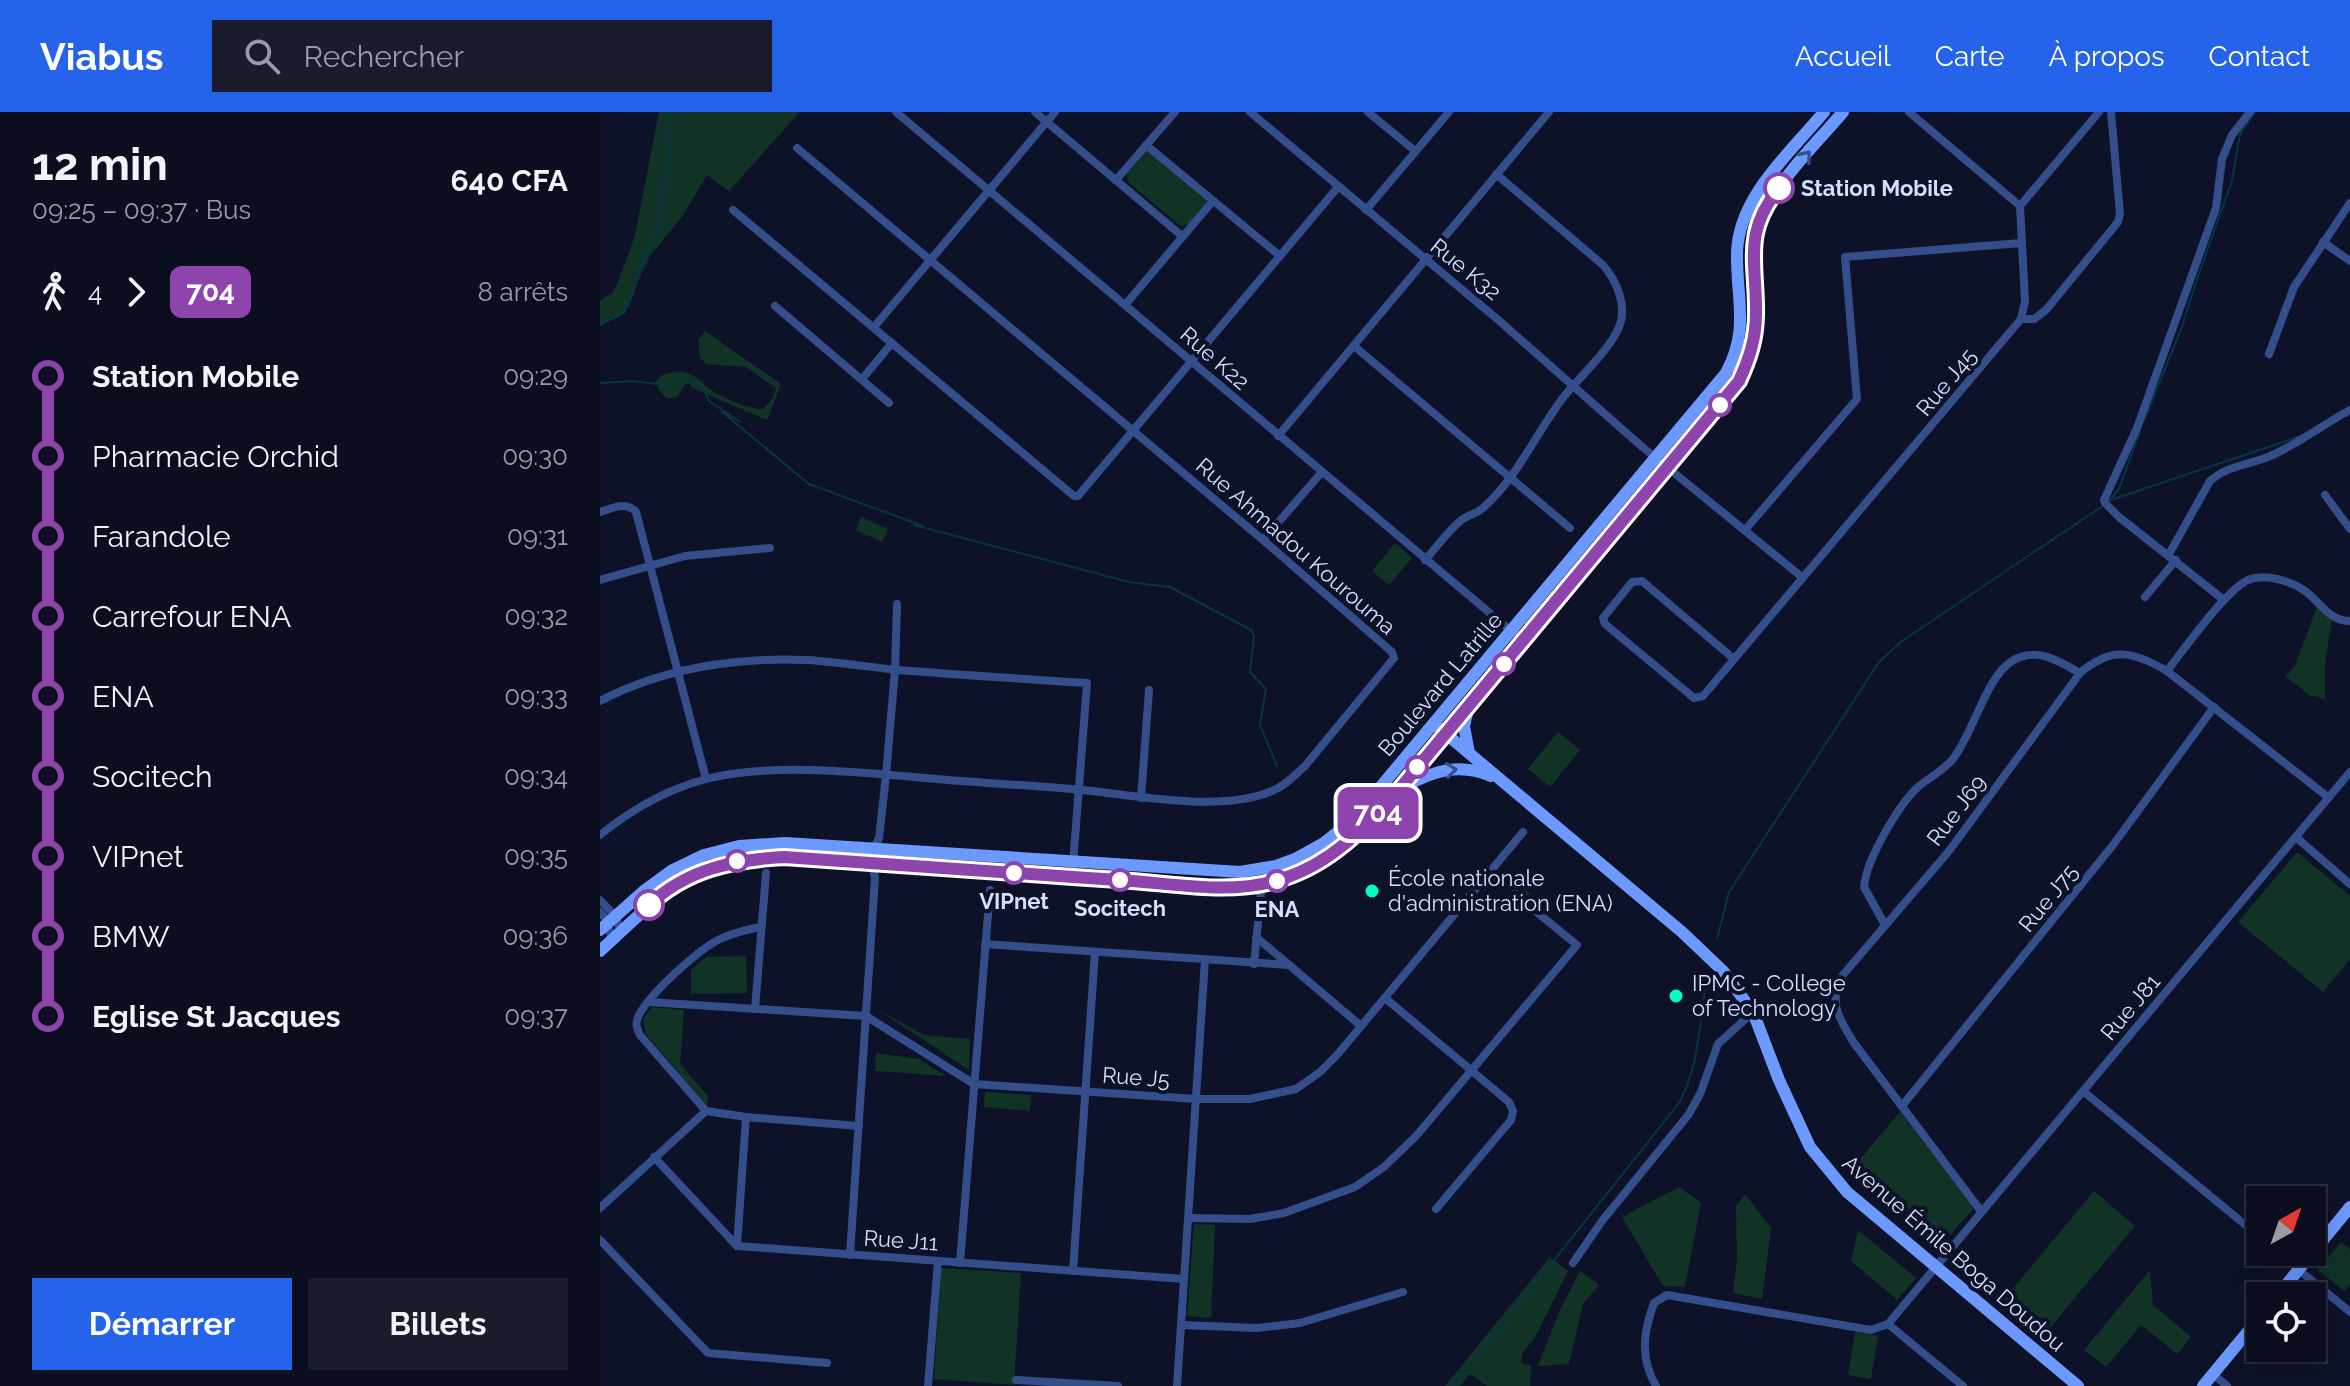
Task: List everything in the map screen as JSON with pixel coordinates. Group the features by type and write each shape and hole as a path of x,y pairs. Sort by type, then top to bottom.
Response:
{"main road":[{"name":"Boulevard Latrille","path":"605,920 686,862 721,850 761,843 879,845 1220,872 1259,870 1307,853 1338,834 1704,402 1732,362 1741,331 1737,252 1745,215 1763,185 1824,112"},
{"name":"Boulevard Latrille","path":"600,951 668,890 692,875 724,864 784,857 876,867 1224,888 1261,886 1305,871 1340,850 1397,792 1729,395 1746,366 1754,341 1756,313 1752,251 1764,209 1843,112"},
{"path":"1469,705 1464,726 1469,753"},
{"name":"Avenue Émile Boga Doudou","path":"1434,723 1708,954 1753,1012 1779,1080 1810,1147 1847,1192 2078,1386"},
{"path":"1397,792 1423,777 1452,769 1479,771 1507,784"},
{"path":"2288,1282 2350,1207"},
{"path":"2203,1386 2246,1334"}],"street":[{"name":"Rue K22","path":"896,112 1523,641"},
{"path":"1035,112 1182,236"},
{"path":"874,327 1055,112"},
{"path":"1116,180 1175,112"},
{"name":"Rue K32","path":"1250,112 1656,458 1803,578"},
{"path":"1368,112 1415,151"},
{"path":"1366,210 1449,112"},
{"path":"1278,436 1549,112"},
{"path":"2021,319 2025,301 2020,206 2099,112"},
{"name":"Rue J45","path":"1734,659 1642,581 1632,582 1603,618 1605,624 1694,698 1703,696 2021,319 2034,319 2046,310 2118,222 2120,214 2111,112"},
{"path":"2224,600 2119,517 2104,500 2137,428 2216,208 2222,159 2232,135 2250,112"},
{"path":"1912,113 2020,206"},
{"path":"1146,145 1280,256"},
{"name":"Rue Ahmadou Kourouma","path":"600,835 647,803 706,779 768,771 886,775 1141,798 1240,801 1276,790 1305,766 1394,658 1392,652 1263,540 797,148"},
{"path":"1425,560 1461,520 1484,507 1534,444 1544,423 1619,328 1621,300 1616,281 1603,265 1496,174"},
{"path":"733,210 1062,486 1078,496 1338,187"},
{"path":"1125,305 1212,202"},
{"path":"2269,354 2294,287 2350,203"},
{"path":"2323,242 2350,261"},
{"path":"1745,530 1857,399 1845,257 2021,243"},
{"path":"775,306 889,403"},
{"path":"862,379 892,343"},
{"path":"1354,346 1570,528"},
{"path":"2145,597 2173,557 2210,481 2219,473 2247,461 2267,457 2350,410"},
{"path":"1263,540 1321,473"},
{"path":"2325,495 2350,529"},
{"path":"600,512 624,505 631,506 636,512 706,779"},
{"path":"600,580 651,563 714,551 770,548"},
{"path":"2167,671 2224,600 2251,579 2271,578 2291,583 2305,591 2333,617 2350,621"},
{"path":"850,1255 876,867 895,670 897,604"},
{"name":"Rue J69","path":"1981,1211 1854,1043 1841,1022 1835,1004 1835,991 1842,976 1949,851 2080,673 2093,662 2113,653 2132,654 2167,671 2328,797"},
{"path":"1885,925 1864,887 1868,867 1909,796 1952,760 1999,673 2026,654 2042,655 2080,673"},
{"path":"600,701 680,671 721,663 765,660 807,660 895,670 1087,683 1072,877"},
{"path":"1141,798 1149,690"},
{"name":"Rue J75","path":"1902,1106 2113,845 2214,707"},
{"name":"Rue J81","path":"1888,1324 2350,772"},
{"name":"Rue J5","path":"649,1002 866,1016 974,1084 1196,1099 1250,1099 1296,1089 1320,1072 1523,832"},
{"path":"2297,838 2350,884"},
{"path":"1254,964 1261,886 1259,870"},
{"path":"755,1009 766,873"},
{"path":"960,1263 990,890"},
{"path":"600,900 605,920 616,936"},
{"path":"1188,1218 1250,1219 1284,1213 1355,1187 1384,1167 1417,1135 1577,945 1534,910"},
{"path":"760,927 716,940 684,965 638,1017 636,1025 640,1035 706,1111 859,1126"},
{"path":"1256,937 1361,1026"},
{"path":"985,944 1289,965"},
{"path":"1073,1271 1095,952"},
{"path":"1177,1386 1205,960"},
{"path":"1385,998 1509,1102 1513,1111 1511,1120 1436,1209"},
{"path":"1573,1263 1602,1221 1689,1114 1700,1094 1718,1044 1753,1012"},
{"path":"2083,1091 2246,1225"},
{"path":"600,1208 706,1111"},
{"path":"737,1246 746,1117"},
{"path":"654,1157 737,1246"},
{"path":"600,1240 708,1353 827,1363"},
{"name":"Rue J11","path":"737,1246 1184,1279"},
{"path":"928,1386 938,1261"},
{"path":"2294,1266 2350,1312"},
{"path":"1181,1325 1257,1328 1300,1323 1403,1292"},
{"path":"1656,1386 1644,1359 1643,1342 1654,1303 1667,1295 1871,1330 1888,1324 1963,1386"},
{"path":"2213,1374 2227,1386"},
{"path":"1016,1380 1118,1386"}],"green space":[{"path":"659,112 800,112 729,191 707,175 682,217 649,257 624,313 600,326 600,301 612,293 618,282 635,235"},
{"path":"1147,150 1208,201 1190,224 1178,224 1128,182 1127,174"},
{"path":"705,331 781,384 767,420 692,388 690,384 685,384 677,397 668,399 659,391 656,382 660,376 681,372 694,376 736,403 763,409 772,399 776,388 746,367 706,364 700,357 698,340"},
{"path":"861,517 888,529 882,542 856,530"},
{"path":"1395,543 1412,558 1389,585 1372,571"},
{"path":"2317,606 2332,620 2325,663 2325,699 2309,695 2285,676 2295,666"},
{"path":"1558,732 1580,750 1550,787 1528,769"},
{"path":"2297,852 2350,896 2350,959 2323,992 2238,922"},
{"path":"1503,871 1539,901 1531,911 1497,877"},
{"path":"746,956 747,993 691,994 691,970 706,957"},
{"path":"652,1007 684,1010 680,1064 708,1096 707,1107 646,1034 643,1019"},
{"path":"877,1009 924,1035 970,1039 969,1070"},
{"path":"876,1053 919,1059 946,1076 875,1071"},
{"path":"985,1092 1031,1095 1030,1111 984,1107"},
{"path":"1900,1112 1974,1208 1943,1243 1854,1166"},
{"path":"1679,1187 1701,1203 1685,1287 1663,1286 1622,1217"},
{"path":"2094,1191 2135,1226 2043,1336 2002,1302"},
{"path":"1745,1194 1771,1228 1762,1299 1733,1293 1737,1261 1736,1207"},
{"path":"1194,1224 1215,1225 1211,1318 1187,1316"},
{"path":"1858,1230 1916,1278 1897,1300 1851,1261"},
{"path":"2341,1242 2350,1249 2350,1284 2344,1291 2318,1270 2326,1266 2326,1260"},
{"path":"1550,1257 1568,1271 1535,1338 1523,1352 1521,1363 1531,1366 1530,1386 1487,1386 1470,1374 1460,1386 1445,1386"},
{"path":"941,1268 1021,1273 1014,1385 934,1379"},
{"path":"2150,1270 2153,1305 2191,1337 2177,1354 2141,1325 2106,1367 2084,1350"},
{"path":"1580,1271 1599,1285 1583,1304 1569,1364 1538,1366 1560,1310"},
{"path":"1855,1332 1878,1336 1871,1379 1848,1375"}],"waterway":[{"path":"600,325 624,313 633,294 637,273 660,225 662,196 671,160 668,129 672,112"},
{"path":"2142,425 2182,327 2232,181 2240,134 2255,112"},
{"path":"600,383 633,381 665,385 684,378 702,386 709,401 740,422 722,412 809,484 923,526 914,525 1129,582 1170,587 1251,630 1254,636 1250,672 1266,689 1260,725 1277,766"},
{"path":"2109,501 2119,489 2140,431"},
{"path":"2111,500 2298,437"},
{"path":"1717,939 1729,892 1879,662 1902,641 2104,505"},
{"path":"1454,1386 1679,1103 1694,1063 1705,990"}],"bus line":[{"name":"704","path":"649,905 692,875 724,864 765,858 933,866 1224,888 1280,880 1324,861 1355,837 1397,792 1739,381 1752,350 1755,333 1752,251 1755,236 1764,209 1779,188"}],"place":[{"name":"Station Mobile","path":"1779,188"},
{"name":"VIPnet","path":"1014,873"},
{"name":"Socitech","path":"1120,880"},
{"name":"ENA","path":"1277,881"},
{"name":"École nationale d'administration (ENA)","path":"1372,891"},
{"name":"IPMC - College of Technology","path":"1676,996"}]}
